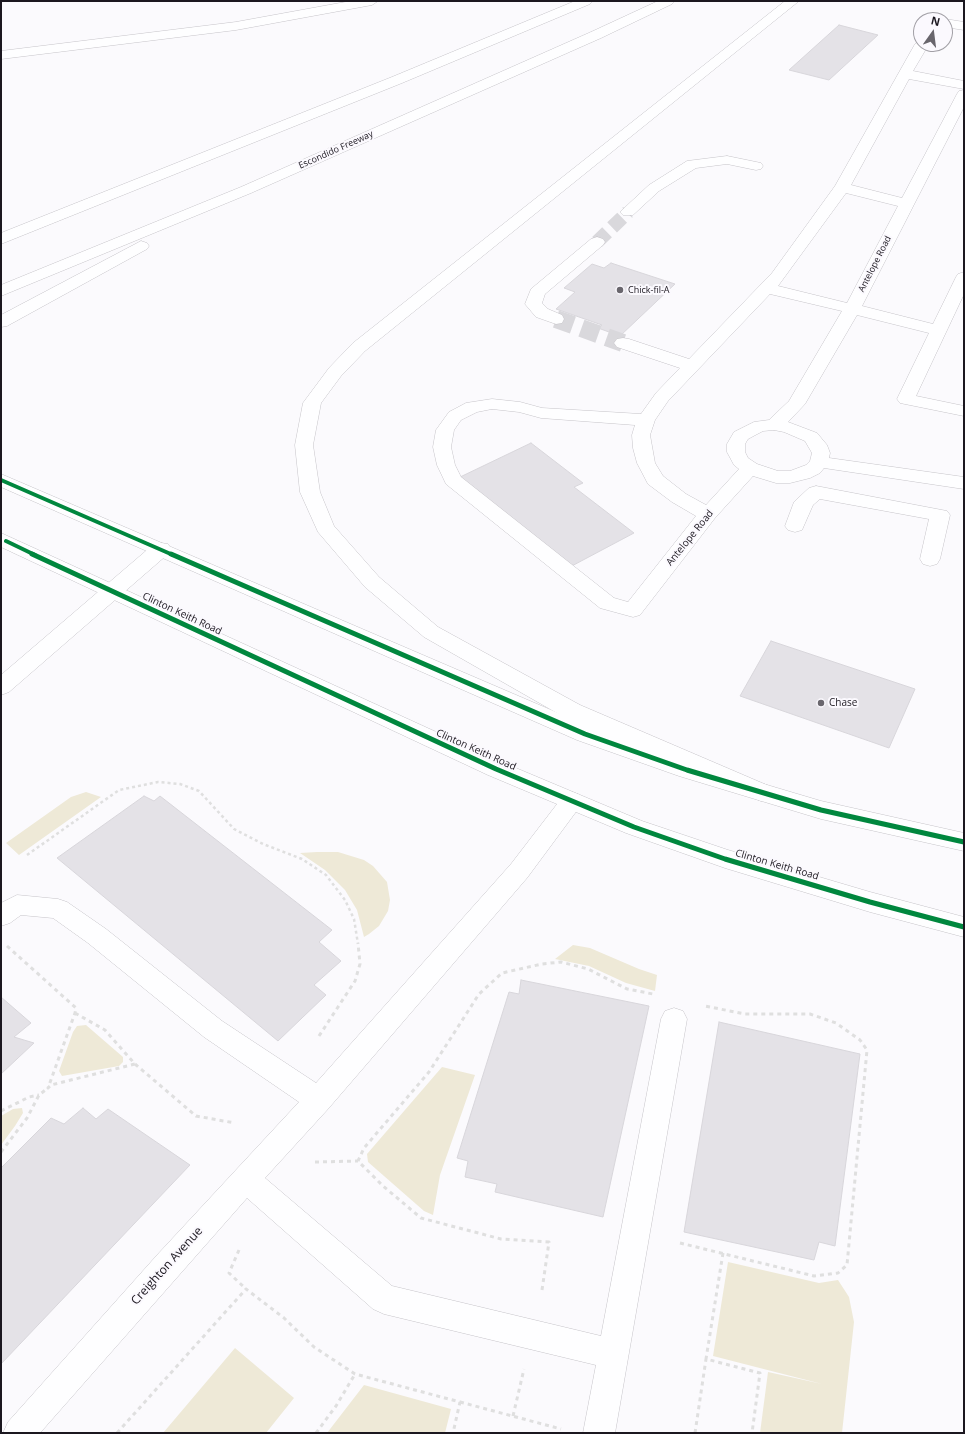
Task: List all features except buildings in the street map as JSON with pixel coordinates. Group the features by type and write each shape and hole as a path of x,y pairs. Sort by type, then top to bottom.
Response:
{"main road":[{"path":"1,55 236,26 372,1"},
{"path":"1,239 397,80 586,1"},
{"name":"Escondido Freeway","path":"1,291 246,190 596,35 668,1"},
{"path":"761,792 572,711 431,632 394,603 372,582 325,528 310,492 304,445 312,403 335,372 359,347 793,1"},
{"path":"953,24 964,26"},
{"path":"708,514 679,498 655,480 646,463 642,448 641,436 646,420 662,397 778,276 842,187 918,52"},
{"path":"906,74 964,85"},
{"name":"Antelope Road","path":"774,425 796,404 852,309 964,94"},
{"path":"628,212 654,188 692,164 728,160 756,166"},
{"path":"842,187 907,204"},
{"path":"1,322 246,190"},
{"path":"556,319 542,313 533,304 537,292 597,242"},
{"path":"964,277 906,399 964,411"},
{"path":"767,288 939,330"},
{"path":"623,343 692,366"},
{"name":"Antelope Road","path":"646,420 541,413 520,407 492,404 472,407 455,416 445,430 442,447 446,465 453,480 607,604 633,610 708,514 750,468"},
{"path":"774,425 788,427 811,437 818,445 821,454 819,462 813,469 803,474 790,477 776,477 750,468 741,461 736,452 736,444 740,436 749,430 760,426 774,425"},
{"path":"819,462 964,483"},
{"path":"1,480 161,548 585,734 687,770 821,810 964,842"},
{"path":"795,526 804,502 938,525 930,559"},
{"name":"Clinton Keith Road","path":"1,539 112,592 496,769 634,827 725,859 964,927"},
{"path":"1,687 161,548"},
{"name":"Creighton Avenue","path":"19,1433 168,1264 318,1100 519,871 572,801"},
{"path":"1,916 17,904 58,909 97,936 212,1029 318,1100"},
{"path":"599,1433 674,1018"},
{"path":"246,1179 384,1299 613,1354"}],"path":[{"path":"28,855 119,790 158,782 180,784 199,791 234,829 263,844 302,859 326,875 345,900 354,919 358,938 360,964 355,981 319,1036"},
{"path":"1,941 76,1008 48,1088"},
{"path":"75,1013 105,1030 135,1064 196,1116 235,1123"},
{"path":"1,1111 39,1095 51,1085 135,1064"},
{"path":"1,1152 26,1118 39,1095"},
{"path":"315,1162 358,1161"},
{"path":"239,1250 229,1272 246,1289 284,1318 314,1347 355,1374 561,1429"},
{"path":"695,1433 723,1253"},
{"path":"117,1433 246,1289"},
{"path":"706,1359 760,1373 752,1433"},
{"path":"513,1416 525,1366"},
{"path":"316,1433 336,1406 355,1374"},
{"path":"453,1433 460,1402"}],"shaded area":[{"path":"86,792 101,797 19,855 6,843 71,797"},
{"path":"338,852 364,860 373,866 387,882 390,900 388,911 379,926 364,937 357,910 345,890 325,870 300,853"},
{"path":"573,945 590,948 657,975 655,991 626,983 589,966 555,959"},
{"path":"86,1025 123,1057 123,1062 119,1066 62,1076 59,1071 73,1032 77,1026"},
{"path":"442,1067 475,1075 440,1175 433,1215 424,1211 368,1162 367,1154"},
{"path":"22,1108 23,1113 1,1145 1,1116 13,1109"},
{"path":"728,1262 819,1283 838,1280 849,1297 854,1322 842,1433 760,1433 768,1372 822,1384 713,1356"},
{"path":"235,1348 294,1398 266,1433 163,1433"},
{"path":"364,1385 451,1409 445,1433 327,1433"}],"tunnel":[{"path":"597,242 628,212"},
{"path":"556,319 623,343"}],"cycle path":[{"path":"1,480 585,734 687,770 821,810 964,842"},
{"path":"6,541 112,592 496,769 634,827 725,859 870,902 964,927"}],"place":[{"name":"Chick-fil-A","path":"620,290"},
{"name":"Chase","path":"821,703"}]}
